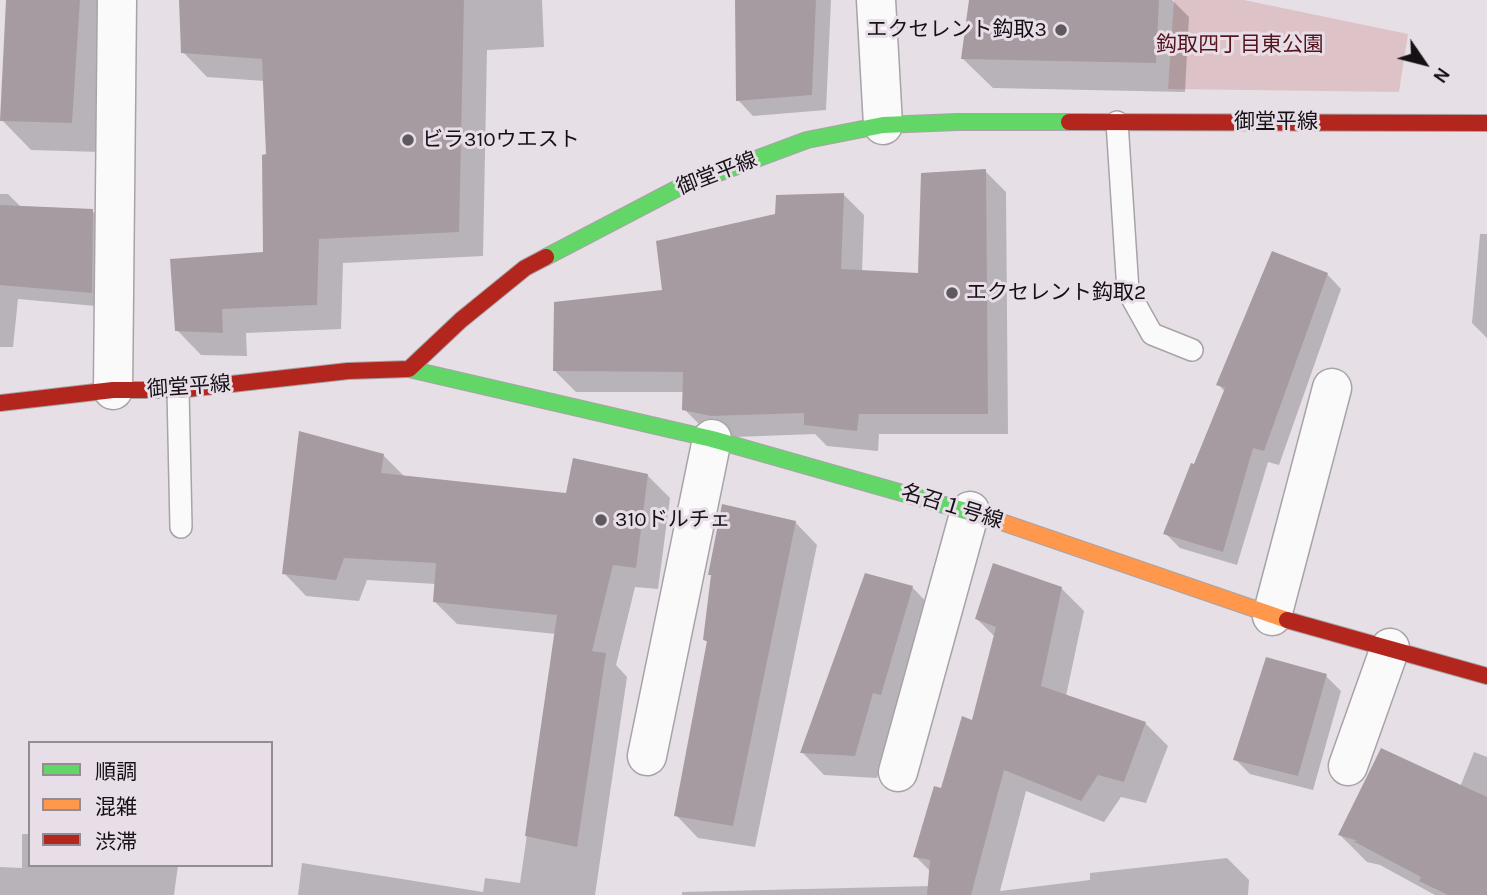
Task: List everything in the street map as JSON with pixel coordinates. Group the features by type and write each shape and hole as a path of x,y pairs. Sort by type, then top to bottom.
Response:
{"street":[{"path":"113,390 117,0"},
{"path":"876,0 883,125"},
{"name":"御堂平線","path":"0,403 113,390 178,390 348,371 409,369 461,320 526,268 677,188 807,140 883,125 1117,122 1487,123"},
{"name":"名召１号線","path":"409,369 712,439 970,511 1272,616 1487,676"},
{"path":"1272,616 1332,388"},
{"path":"647,756 712,439"},
{"path":"898,772 970,511"},
{"path":"1348,766 1390,648"}],"lane":[{"path":"1117,122 1128,290 1152,334 1192,350"},
{"path":"178,390 181,527"}],"green space":[{"name":"鈎取四丁目東公園","path":"1174,0 1244,0 1408,34 1399,92 1168,89"}],"building":[{"path":"6,0 80,0 72,123 0,121"},
{"path":"179,0 464,0 459,232 319,239 317,305 222,309 223,333 175,331 170,259 263,252 262,155 266,154 262,59 181,53"},
{"path":"735,0 816,0 812,95 736,101"},
{"name":"エクセレント鈎取3","path":"969,0 1159,0 1156,63 961,59"},
{"path":"986,169 988,414 859,414 857,431 804,425 804,413 711,416 682,410 683,372 553,371 554,302 662,290 656,241 775,214 776,195 844,193 841,269 918,273 921,173"},
{"path":"0,205 93,209 92,293 0,285"},
{"path":"1272,251 1328,273 1264,451 1253,448 1223,552 1163,534 1225,388 1216,385"},
{"path":"299,431 384,454 381,473 566,493 573,458 648,474 636,568 613,565 592,651 606,653 577,847 525,836 557,615 433,602 436,563 344,558 336,580 282,574"},
{"path":"722,504 796,521 733,826 674,816 707,641 703,640 711,575 708,575"},
{"path":"993,563 1062,587 1041,686 1146,722 1124,782 1098,775 1081,801 1004,770 971,895 927,895 930,860 913,857 934,786 941,788 962,716 972,720 996,627 975,619"},
{"path":"865,573 913,586 881,695 873,693 855,756 800,753"},
{"path":"1266,657 1327,674 1298,776 1233,760"},
{"path":"1381,748 1487,797 1487,895 1448,895 1419,881 1421,877 1353,841 1358,841 1338,835"}],"traffic: fast":[{"path":"546,257 678,188 807,140 883,125 1069,122"},
{"path":"409,369 712,439 990,518"}],"traffic: slow":[{"path":"990,518 1287,620"}],"traffic: jam":[{"path":"1069,122 1487,123"},
{"path":"0,403 113,390 178,390 348,371 409,369 461,320 525,268 546,257"},
{"path":"1287,620 1487,676"}],"place":[{"name":"エクセレント鈎取3","path":"1061,30"},
{"name":"ビラ310ウエスト","path":"408,140"},
{"name":"エクセレント鈎取2","path":"952,293"},
{"name":"310ドルチェ","path":"601,520"}]}
